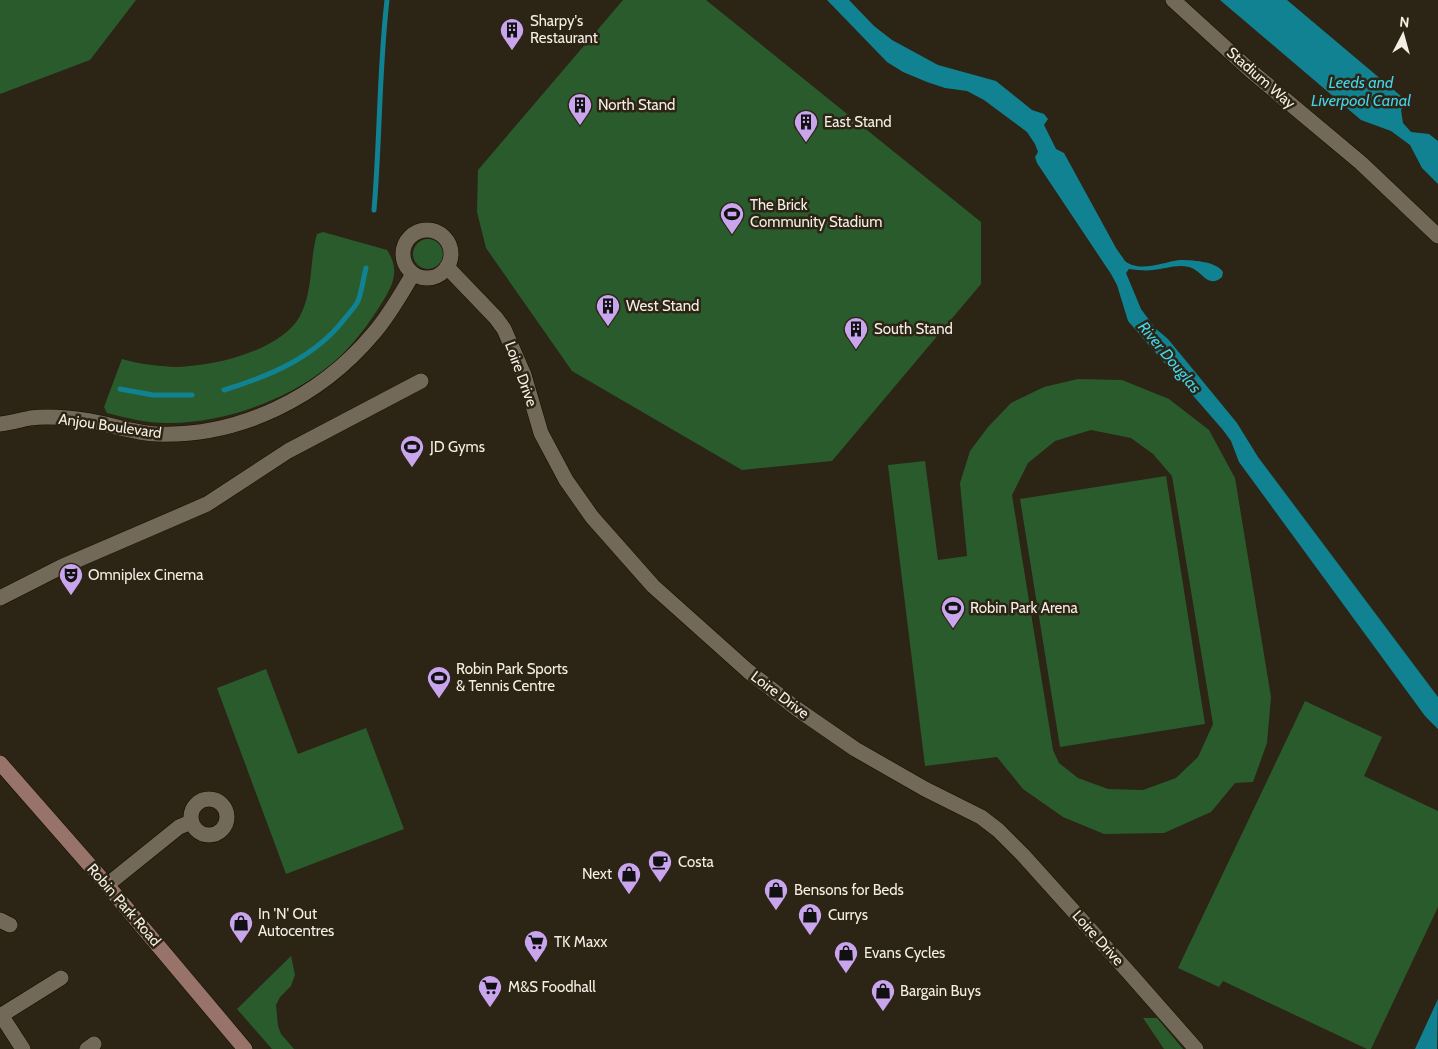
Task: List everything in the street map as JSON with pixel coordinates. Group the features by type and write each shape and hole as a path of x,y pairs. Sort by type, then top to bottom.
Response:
{"street":[{"name":"Stadium Way","path":"1173,0 1251,70 1361,163 1438,236"},
{"path":"422,230 436,231 448,242 451,251 447,267 435,277 420,277 413,274 404,263 403,249 409,236 422,230"},
{"name":"Loire Drive","path":"447,267 496,318 504,329 524,375 541,433 566,480 592,517 653,586 748,671 797,709 863,754 925,789 981,817 998,830 1023,855 1196,1049"},
{"name":"Anjou Boulevard","path":"4,426 29,418 47,418 89,421 143,433 184,434 248,422 305,394 344,365 374,334 413,274"},
{"path":"0,598 61,567 207,504 288,451 421,381"},
{"name":"Robin Park Road","path":"0,763 107,885 245,1049"},
{"path":"107,885 179,826 191,822"},
{"path":"23,1049 1,1016 61,978"}],"green space":[{"path":"0,0 136,0 90,60 0,94"},
{"name":"The Brick Community Stadium","path":"623,0 706,0 981,222 981,284 832,461 742,470 572,371 486,248 477,212 478,170"},
{"path":"323,232 387,250 394,266 391,287 378,309 354,342 331,365 306,382 269,401 249,409 208,420 159,423 107,413 104,407 122,359 174,367 207,364 244,355 278,339 291,328 300,316 307,296 317,234"},
{"path":"428,239 439,243 443,254 439,265 428,269 417,265 413,254 417,243"},
{"name":"Robin Park Arena","path":"1078,379 1122,380 1169,399 1209,430 1235,478 1271,697 1267,743 1253,782 1235,783 1211,812 1164,833 1104,834 1063,817 1023,789 997,757 925,766 888,465 925,461 938,560 967,556 960,483 970,451 988,427 1011,403 1044,387","holes":["1091,430 1131,438 1153,454 1172,476 1213,724 1198,757 1176,778 1143,790 1108,789 1078,778 1059,763 1053,750 1012,495 1028,463 1055,441"]},
{"path":"1166,476 1205,724 1060,747 1020,499"},
{"path":"266,669 298,754 366,728 404,829 286,874 217,688"},
{"path":"1305,701 1382,737 1364,776 1438,811 1438,907 1371,1049 1367,1049 1223,981 1219,987 1178,968"},
{"path":"291,956 295,975 291,986 280,997 276,1005 278,1026 281,1034 294,1049 272,1049 237,1009"},
{"path":"1143,1018 1157,1018 1183,1049 1164,1049"}],"water":[{"name":"River Douglas","path":"827,0 849,0 874,26 892,40 938,65 996,81 1032,110 1044,114 1048,119 1044,125 1056,149 1064,153 1125,261 1137,266 1152,266 1179,260 1196,261 1209,263 1220,268 1223,272 1222,277 1213,281 1205,278 1194,269 1184,266 1150,270 1129,269 1126,273 1141,309 1155,328 1168,339 1237,423 1258,457 1438,697 1438,729 1425,716 1239,462 1231,441 1223,430 1128,321 1117,285 1037,163 1035,157 1038,152 1027,132 984,100 967,91 945,88 927,82 903,72 887,62"},
{"name":"Leeds and Liverpool Canal","path":"1220,0 1287,0 1408,102 1401,110 1403,123 1411,132 1429,134 1438,141 1438,184 1422,168 1410,145 1391,131 1361,120"},
{"path":"1438,999 1437,1049 1415,1049"}],"waterway":[{"path":"374,210 382,52 387,0"},
{"path":"224,390 275,371 306,354 321,343 334,331 357,303 366,268"},
{"path":"120,389 153,395 192,395"}],"place":[{"name":"Sharpy's Restaurant","path":"512,51"},
{"name":"North Stand","path":"580,126"},
{"name":"East Stand","path":"806,143"},
{"name":"The Brick Community Stadium","path":"732,235"},
{"name":"West Stand","path":"608,327"},
{"name":"South Stand","path":"856,350"},
{"name":"JD Gyms","path":"412,468"},
{"name":"Omniplex Cinema","path":"71,596"},
{"name":"Robin Park Arena","path":"953,629"},
{"name":"Robin Park Sports & Tennis Centre","path":"439,699"},
{"name":"Costa","path":"660,883"},
{"name":"Next","path":"629,895"},
{"name":"Bensons for Beds","path":"776,911"},
{"name":"Currys","path":"810,936"},
{"name":"In 'N' Out Autocentres","path":"241,944"},
{"name":"TK Maxx","path":"536,963"},
{"name":"Evans Cycles","path":"846,974"},
{"name":"M&S Foodhall","path":"490,1008"},
{"name":"Bargain Buys","path":"883,1012"}]}
